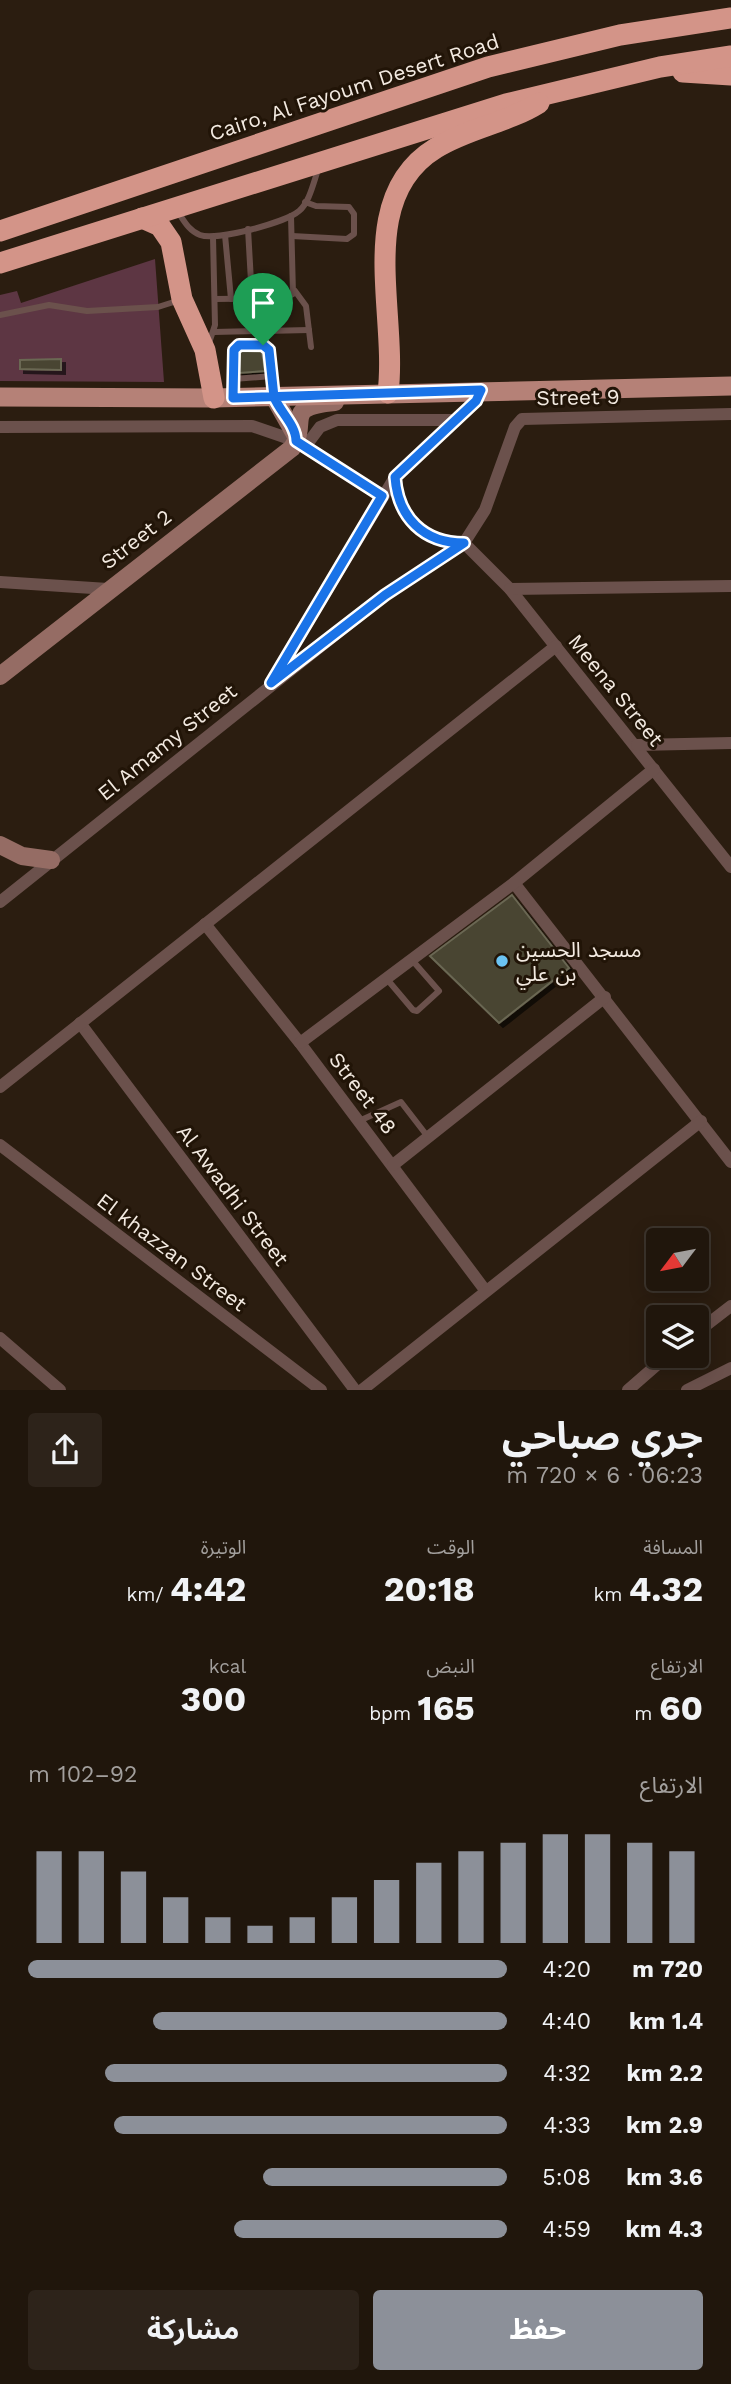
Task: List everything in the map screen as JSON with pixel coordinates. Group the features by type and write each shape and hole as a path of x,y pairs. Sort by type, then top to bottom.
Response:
{"highway":[{"name":"Cairo, Al Fayoum Desert Road","path":"0,231 488,67 620,35 731,18"},
{"path":"0,263 322,160 551,92 660,67 731,56"},
{"path":"660,67 686,73 731,75"},
{"path":"388,393 392,343 385,233 395,193 418,162 437,148 512,118 551,92"},
{"path":"142,218 160,226 168,236 181,299 209,341 227,391"}],"main road":[{"path":"0,397 227,391 274,397 731,386"}],"street":[{"path":"271,683 395,477 476,401 481,390"},
{"name":"Street 2","path":"0,676 299,441 298,415 314,405 336,402 349,394"},
{"path":"274,397 299,441"},
{"name":"Street 9","path":"464,543 485,510 514,427 526,417 731,414"},
{"path":"299,441 337,420 454,420"},
{"path":"0,427 230,424 274,431 299,441 382,496"},
{"path":"395,477 400,505 415,526 438,540 464,543"},
{"name":"Meena Street","path":"464,543 510,589 637,745 731,867"},
{"name":"El Amamy Street","path":"0,902 271,683 385,595 464,543"},
{"path":"0,582 108,589"},
{"path":"510,589 731,586"},
{"path":"0,1087 556,646"},
{"path":"637,745 731,743"},
{"path":"300,1043 514,883 654,769"},
{"path":"0,845 22,856 51,860"},
{"path":"514,883 731,1162"},
{"name":"Street 48","path":"205,924 300,1043 485,1290"},
{"path":"393,1165 605,997"},
{"name":"Al Awadhi Street","path":"80,1023 355,1390"},
{"path":"362,1390 701,1121"},
{"name":"El khazzan Street","path":"0,1145 321,1390"},
{"path":"709,1323 731,1306"},
{"path":"0,1338 60,1390"},
{"path":"628,1390 653,1368"},
{"path":"687,1390 731,1368"},
{"path":"298,1390 306,1379"}],"lane":[{"path":"175,207 190,229 213,237 291,216 305,202 322,160"},
{"path":"292,236 347,239 354,234 354,214 349,206 316,206 305,202"},
{"path":"291,216 295,291 304,301 311,347"},
{"path":"248,229 252,299"},
{"path":"225,235 231,299"},
{"path":"213,237 215,299 209,341 309,330"},
{"path":"215,299 284,298 295,291"},
{"path":"0,315 44,305 87,311 158,307 181,299"},
{"path":"227,391 236,368 234,350 241,345 263,345 269,350 267,357 274,397"},
{"path":"227,391 272,376"},
{"path":"386,978 413,1010 417,1010 439,991 412,959"},
{"path":"359,1121 401,1101 428,1137"}],"shaded area":[{"path":"155,259 164,382 0,381 0,295 17,291 21,303"}],"building":[{"path":"262,352 265,371 239,373 240,353"},
{"path":"61,359 61,370 20,369 20,360"},
{"name":"مسجد الحسين بن علي","path":"512,895 569,968 499,1023 430,956"}],"place":[{"name":"مسجد الحسين بن علي","path":"502,961"}],"route":[{"path":"263,345 239,345 234,350 233,398 274,397 481,390 476,401 395,477 400,505 415,526 438,540 464,543 431,562 385,595 271,683 382,496 296,441 295,432 276,403 274,397 269,350 263,345"}]}
